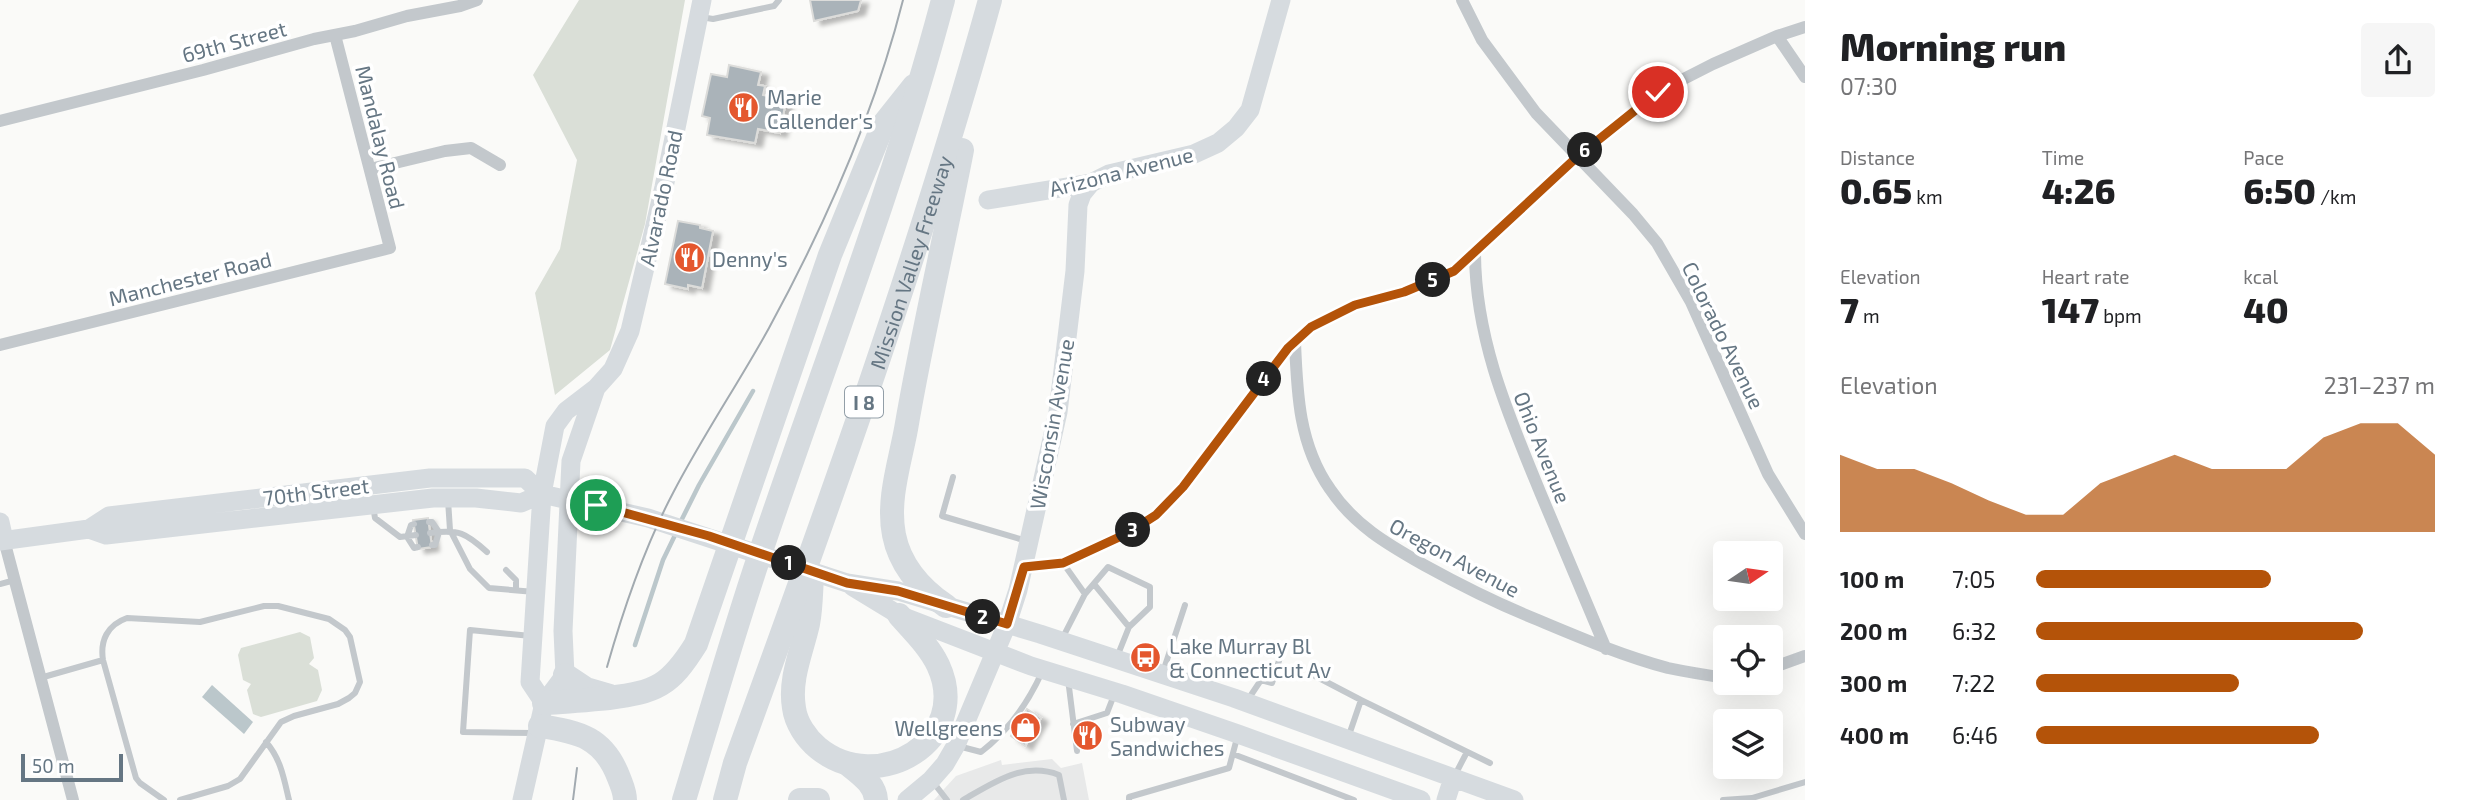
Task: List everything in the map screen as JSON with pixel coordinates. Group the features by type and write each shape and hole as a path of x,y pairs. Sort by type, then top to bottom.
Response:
{"highway":[{"name":"I 8","path":"684,800 758,559 873,233 923,75 943,0"},
{"path":"946,606 908,570 899,553 891,516 920,351 937,281 990,0"},
{"name":"Mission Valley Freeway","path":"725,800 735,764 814,548 931,203 990,0"},
{"path":"541,721 614,697 634,696 664,682 685,661 696,644 830,255 883,125 923,75"},
{"path":"814,548 808,622 793,686 794,708 811,743 866,778 876,793 876,800"},
{"path":"849,765 884,766 910,756 928,741 940,721 945,695 940,668 933,655 899,615"},
{"path":"565,675 586,689 614,697"},
{"path":"541,721 600,745 614,764 625,800"},
{"path":"800,800 818,800"}],"main road":[{"name":"Arizona Avenue","path":"988,200 1091,183 1109,174 1194,154 1218,143 1244,120 1255,100 1281,0"},
{"name":"Alvarado Road","path":"541,721 530,682 533,636 526,591 555,426 566,411 596,388 613,369 631,331 701,8"},
{"name":"Wisconsin Avenue","path":"907,800 945,764 956,746 1007,624 1024,567 1058,412 1075,271 1078,205 1082,194 1091,183"},
{"name":"Alvarado Road","path":"565,675 563,631 571,461 596,388"},
{"name":"70th Street","path":"89,529 109,516 430,478 525,478 542,494 648,518 847,583"},
{"name":"70th Street","path":"1,534 89,529 106,535 448,498 521,503 542,494"},
{"path":"847,583 898,591 1061,640 1244,702 1514,800"},
{"path":"847,583 899,615 1043,670 1238,734 1421,800"},
{"path":"522,800 541,721 565,675"},
{"path":"1238,734 1244,702"},
{"path":"1446,800 1453,778"}],"street":[{"name":"69th Street","path":"0,121 477,0"},
{"name":"Colorado Avenue","path":"1462,0 1482,40 1536,113 1633,214 1657,243 1691,302 1768,474 1805,534"},
{"path":"1024,567 1063,563 1128,533 1156,515 1183,487 1288,348 1311,327 1355,305 1404,292 1454,271 1577,157 1658,92 1713,64 1805,27"},
{"name":"Mandalay Road","path":"335,35 390,248"},
{"path":"1777,36 1805,77"},
{"path":"370,169 445,151 471,148 500,165"},
{"name":"Manchester Road","path":"0,345 390,248"},
{"name":"Ohio Avenue","path":"1475,252 1475,278 1484,331 1502,398 1606,649"},
{"name":"Oregon Avenue","path":"1295,342 1297,399 1312,458 1329,489 1353,518 1382,542 1476,594 1606,649 1670,668 1713,676"},
{"path":"1,534 73,800"},
{"path":"1783,664 1805,656"}],"lane":[{"path":"701,8 713,19 774,6 779,0"},
{"path":"953,477 942,516 1029,541"},
{"path":"448,498 450,530 470,569 489,588 526,591"},
{"path":"373,505 375,518 400,537 416,536"},
{"path":"429,522 432,522 439,532"},
{"path":"407,537 411,525 414,524"},
{"path":"430,533 450,530 469,535 487,552"},
{"path":"432,545 435,545 439,532"},
{"path":"407,537 414,548 418,547"},
{"path":"1063,563 1085,594"},
{"path":"1061,640 1085,594 1108,568 1150,587 1150,607 1129,627 1116,659"},
{"path":"506,570 526,591"},
{"path":"0,584 15,580"},
{"path":"1094,584 1129,627"},
{"path":"1163,674 1185,605"},
{"path":"164,800 146,789 136,778 103,660 101,646 107,632 118,621 127,618 200,622 264,606 278,606 329,619 345,630 350,637 360,682 355,692 338,704 281,722 240,779 228,786 180,800"},
{"path":"533,636 470,630 463,732 541,721"},
{"path":"1244,702 1261,680 1272,683 1283,648"},
{"path":"40,678 103,660"},
{"path":"956,746 981,752 1001,737 1032,693 1043,670"},
{"path":"1315,677 1490,763"},
{"path":"1068,678 1077,751"},
{"path":"1073,724 1107,713 1115,692"},
{"path":"1348,739 1361,700"},
{"path":"1129,800 1129,797 1229,768 1238,734"},
{"path":"267,742 281,765 289,800"},
{"path":"1453,778 1467,752"},
{"path":"1233,754 1354,800"},
{"path":"963,800 1006,775 1049,771 1059,775 1064,800"},
{"path":"931,779 947,800"},
{"path":"1723,800 1752,798 1805,782"}],"shaded area":[{"path":"579,0 685,0 645,224 610,350 555,395 535,293 560,249 577,160 533,75"},
{"path":"300,632 310,637 314,658 309,664 318,670 322,690 317,701 261,717 253,714 247,690 251,684 243,680 238,655 241,648"},
{"path":"212,685 253,722 244,734 202,697"},
{"path":"1052,759 1061,768 1082,763 1089,800 934,800 956,776 1001,760 1002,765"}],"building":[{"path":"810,0 861,0 858,11 814,21"},
{"name":"Marie Callender's","path":"729,65 761,72 758,85 765,86 763,95 786,100 780,133 758,129 755,143 707,135 710,118 702,116 711,74 727,77"},
{"name":"Denny's","path":"678,221 700,225 700,228 713,231 702,288 688,285 688,289 665,284"},
{"path":"428,518 432,547 418,549 413,520"},
{"name":"Wellgreens","path":"1027,709 1041,718 1025,746 1011,736"}],"waterway":[{"path":"680,523 753,391"},
{"path":"635,645 663,560 677,531"}],"tram line":[{"path":"607,667 636,578 673,493 769,328 828,209 863,127 903,0"},
{"path":"573,800 577,768"}],"place":[{"name":"Marie Callender's","path":"744,108"},
{"name":"Denny's","path":"689,258"},
{"name":"Lake Murray Bl & Connecticut Av","path":"1146,657"},
{"name":"Wellgreens","path":"1026,727"},
{"name":"Subway Sandwiches","path":"1087,735"}],"route":[{"path":"596,505 709,536 847,583 898,591 1007,624 1024,567 1063,563 1128,533 1156,515 1183,487 1288,348 1311,327 1355,305 1404,292 1454,271 1577,157 1658,92"}]}
